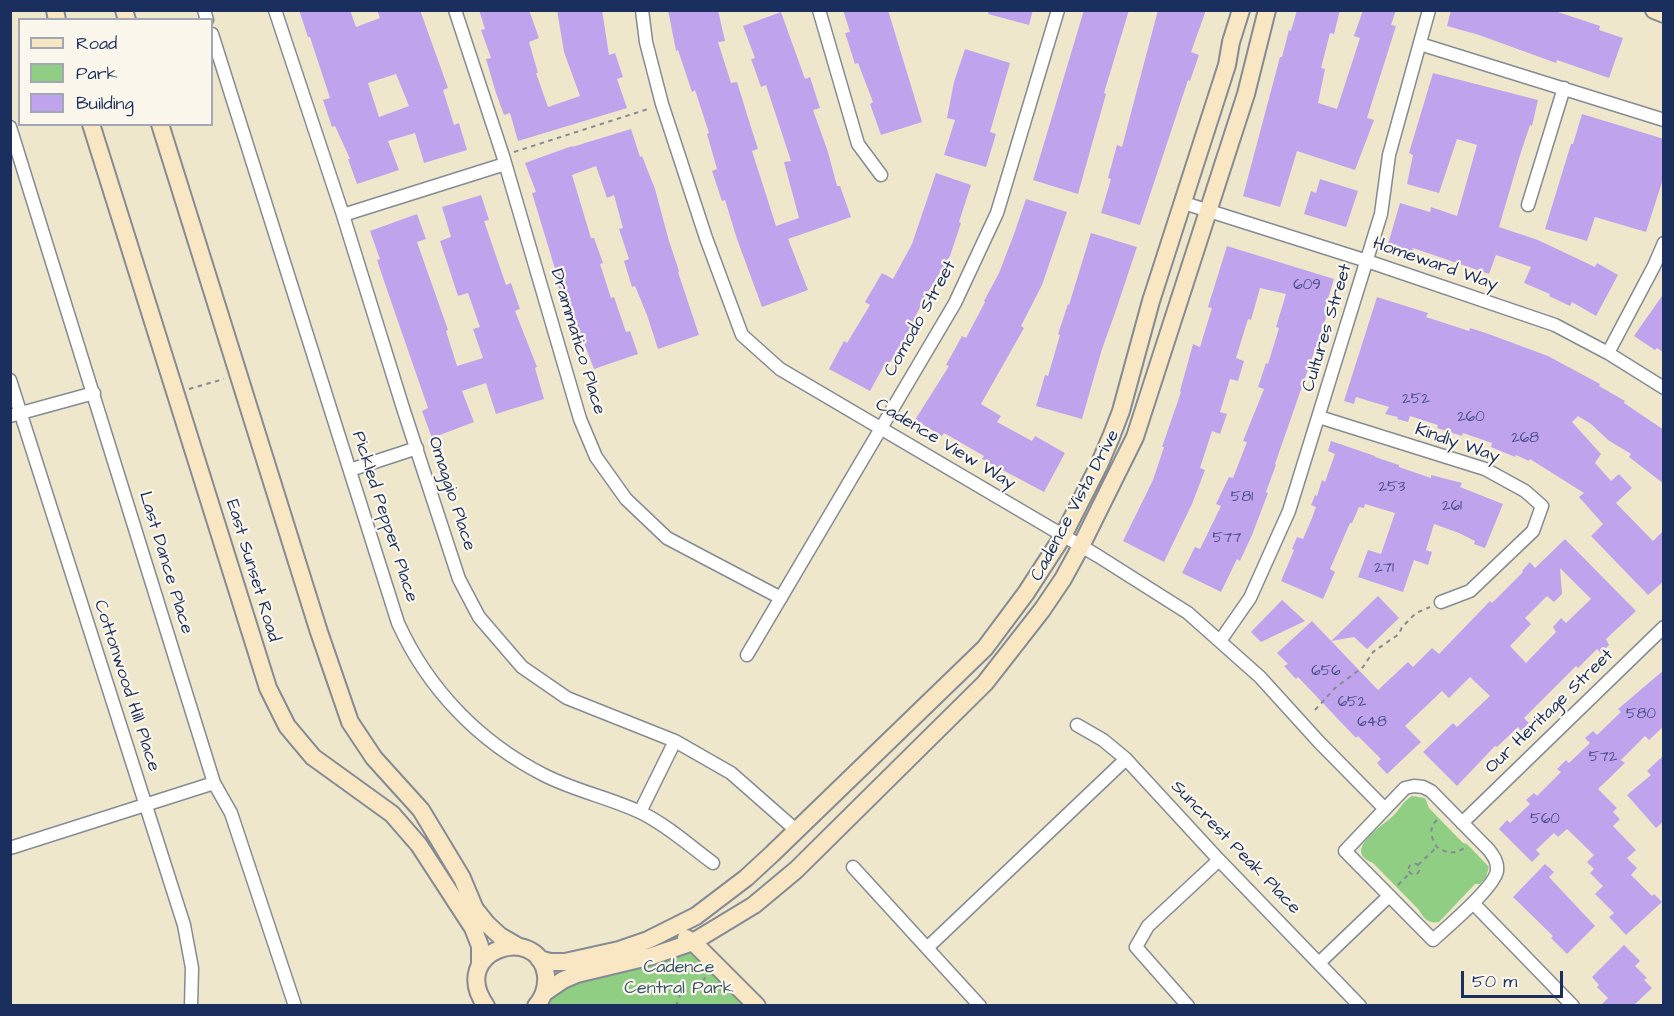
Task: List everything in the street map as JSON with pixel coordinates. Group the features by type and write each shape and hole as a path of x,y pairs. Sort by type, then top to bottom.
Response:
{"street":[{"name":"Omaggio Place","path":"275,10 343,214 459,579 479,616 522,667 567,698 647,728 731,773 797,831"},
{"name":"Drammatico Place","path":"454,10 504,160 580,419 596,457 626,499 667,538 781,598"},
{"name":"Cadence View Way","path":"642,10 646,42 662,104 706,238 742,335 780,369 1132,576 1188,613 1260,677 1319,742 1385,809"},
{"path":"819,10 858,144 881,175"},
{"name":"Comodo Street","path":"747,655 955,303 997,213 1058,10"},
{"name":"Cadence Vista Drive","path":"539,959 557,963 638,944 673,929 722,898 797,831 984,648 1026,593 1063,536 1099,465 1121,411 1151,301 1184,203 1242,10"},
{"name":"Cadence Vista Drive","path":"540,999 563,980 577,974 652,956 693,942 754,905 796,870 978,690 1042,610 1063,579 1081,546 1135,437 1246,94 1267,10"},
{"name":"Cultures Street","path":"1220,641 1250,598 1289,511 1381,214 1389,155 1430,10"},
{"path":"1654,10 1664,14"},
{"name":"Pickled Pepper Place","path":"213,37 398,623 409,646 445,698 484,737 545,776 640,812 659,823 713,863"},
{"path":"1420,44 1664,120"},
{"path":"1528,205 1564,88"},
{"name":"East Sunset Road","path":"92,126 268,688 287,726 313,757 392,814 419,845 465,914 477,937 480,946 480,964 476,975 476,986"},
{"path":"161,126 319,632 350,723 374,758 421,810 462,878 476,909 487,924 500,936 530,951 539,959 545,970 546,982 540,999"},
{"name":"Last Dance Place","path":"10,128 214,783 231,813 295,1005"},
{"path":"343,214 504,160"},
{"name":"Homeward Way","path":"1184,203 1367,261 1555,326 1608,353 1664,388"},
{"path":"1608,353 1664,243"},
{"name":"Cottonwood Hill Place","path":"10,380 16,414 184,925 192,968 190,1005"},
{"path":"16,414 94,393"},
{"name":"Kindly Way","path":"1319,417 1485,469 1525,491 1542,506 1533,531 1526,538 1470,591 1441,602"},
{"path":"350,470 417,448"},
{"name":"Our Heritage Street","path":"1462,823 1664,627"},
{"name":"Suncrest Peak Place","path":"1077,725 1126,759 1219,860 1360,1005"},
{"path":"640,812 675,741"},
{"path":"927,948 1126,759"},
{"path":"10,848 214,783"},
{"path":"1423,787 1431,791 1462,823 1496,860 1495,878 1473,903 1433,940 1345,851 1405,788 1423,787"},
{"path":"1188,1005 1136,947 1148,926 1219,860"},
{"path":"853,867 980,1005"},
{"path":"1320,962 1389,896"},
{"path":"1473,903 1573,1005"},
{"path":"673,929 693,942 757,1005"},
{"path":"480,964 487,955 497,949 508,946 519,947"},
{"path":"469,1005 476,986"},
{"path":"476,986 479,997 486,1005"}],"path":[{"path":"504,160 662,104"},
{"path":"183,391 233,376"},
{"path":"1316,711 1335,688 1363,667 1372,652 1399,634 1402,627 1416,613 1441,602"},
{"path":"1437,820 1431,834 1437,847 1449,853 1456,853 1465,848"},
{"path":"1398,885 1410,873 1410,866 1418,865 1437,847"},
{"path":"1410,873 1413,875 1418,873 1420,868 1418,865"},
{"path":"676,1005 682,990 696,993 706,976"}],"green space":[{"path":"1412,796 1425,798 1429,808 1489,867 1486,877 1480,884 1475,884 1439,922 1432,922 1425,918 1373,863 1364,858 1361,852 1367,839"},
{"name":"Cadence Central Park","path":"689,947 745,1005 540,1006 570,982"}],"building":[{"path":"299,10 350,10 356,27 380,18 377,10 420,10 448,88 443,90 454,125 459,123 467,150 424,163 415,133 388,141 399,170 357,184 348,159 350,159 335,126 332,127 323,100 330,98 310,37 308,37","holes":["396,74 409,106 379,117 368,83"]},
{"path":"479,10 529,10 539,38 529,42 538,73 536,73 548,107 580,96 564,52 557,10 602,10 609,55 615,53 623,77 617,79 627,108 518,141 510,113 504,115 496,93 486,59 491,58 481,30 485,29"},
{"path":"668,10 718,10 725,41 718,42 731,83 737,82 758,149 752,151 776,226 799,218 784,162 791,161 766,85 761,87 751,59 755,58 743,26 781,12 805,79 810,77 820,108 813,110 837,186 840,186 851,217 788,239 808,290 762,307 725,200 722,201 712,171 717,169 707,134 709,133 695,90 692,92 678,50 676,51"},
{"path":"843,10 888,10 922,122 881,135 870,104 873,102 858,63 855,64 845,33 850,32"},
{"path":"989,10 1033,10 1029,25 988,14"},
{"path":"1084,10 1129,10 1104,93 1106,94 1078,194 1033,180"},
{"path":"1158,10 1206,10 1191,52 1199,55 1190,81 1188,80 1140,225 1101,213 1111,179 1108,178 1117,145 1122,147"},
{"path":"1297,10 1340,10 1334,34 1330,33 1321,68 1325,69 1318,103 1337,109 1360,38 1354,36 1363,10 1396,10 1391,25 1396,26 1367,118 1374,120 1355,170 1297,151 1280,207 1243,196 1280,57 1282,57"},
{"path":"1451,10 1552,10 1600,26 1599,30 1623,38 1609,78 1557,60 1556,63 1447,26"},
{"path":"965,49 1010,63 990,132 996,134 986,167 944,155 955,120 947,118 954,82"},
{"path":"1433,73 1538,100 1532,126 1530,125 1520,155 1499,227 1538,240 1595,267 1597,263 1618,275 1596,316 1572,302 1570,306 1524,283 1531,267 1496,255 1489,274 1413,248 1412,251 1388,244 1400,203 1430,212 1431,207 1457,216 1477,145 1457,139 1439,193 1407,184 1413,155 1409,153"},
{"path":"1582,114 1664,139 1664,176 1646,232 1595,217 1587,241 1545,229"},
{"path":"631,129 640,157 642,156 655,189 678,272 699,335 658,349 647,315 635,286 632,287 624,261 629,259 619,229 623,228 614,195 607,198 596,166 572,175 591,238 594,238 603,263 600,264 611,298 614,297 626,332 630,331 638,354 594,369 570,306 566,308 557,282 559,282 532,193 536,192 525,163 572,146"},
{"path":"936,173 971,185 959,222 961,223 950,256 925,297 906,336 889,364 886,362 870,391 829,369 844,341 847,343 870,305 865,302 882,273 893,279 912,244"},
{"path":"1320,179 1358,191 1346,227 1304,214 1311,191 1316,193"},
{"path":"481,195 489,220 484,221 506,285 511,283 520,309 515,311 537,367 535,368 544,399 496,414 486,383 462,391 474,422 432,438 422,411 428,408 377,260 380,259 370,231 417,214 426,239 417,242 448,330 446,331 457,366 483,358 473,329 480,327 468,293 458,296 440,241 451,237 442,207"},
{"path":"1026,199 1067,212 1042,285 1021,326 1024,328 981,404 1001,416 997,422 1032,441 1035,436 1065,453 1044,492 982,459 984,456 944,433 942,436 915,420 949,366 946,365 962,336 966,338 985,302 999,273"},
{"path":"1091,233 1137,247 1102,349 1082,419 1036,406 1045,375 1048,376 1060,335 1058,334"},
{"path":"1227,246 1334,279 1324,311 1328,312 1275,464 1266,492 1268,493 1240,561 1237,559 1221,592 1182,573 1195,547 1200,549 1221,506 1216,504 1229,477 1233,478 1247,442 1243,441 1264,389 1258,387 1279,328 1276,327 1286,294 1260,288 1251,320 1248,319 1236,358 1244,361 1238,381 1230,379 1220,412 1227,414 1220,434 1212,431 1200,468 1205,470 1192,504 1164,562 1123,541 1153,480 1181,392 1193,344 1200,347 1212,308 1208,307"},
{"path":"1664,293 1664,353 1657,348 1655,350 1634,336"},
{"path":"1377,297 1428,313 1426,317 1469,331 1470,328 1486,333 1548,356 1600,384 1599,386 1625,401 1624,403 1664,430 1664,484 1629,457 1631,454 1608,440 1591,424 1578,416 1572,422 1601,454 1595,463 1611,481 1619,474 1632,488 1616,503 1653,541 1664,530 1664,581 1648,595 1591,536 1603,524 1579,497 1584,493 1530,459 1529,461 1516,455 1515,457 1491,447 1492,443 1463,433 1462,436 1437,428 1438,425 1410,416 1408,422 1397,419 1398,417 1385,414 1389,407 1356,397 1354,404 1344,401"},
{"path":"1331,441 1431,478 1431,475 1462,483 1460,487 1503,504 1485,548 1474,544 1475,541 1459,533 1434,524 1426,550 1432,552 1428,565 1414,560 1403,592 1358,577 1368,550 1381,554 1395,513 1365,504 1364,508 1359,507 1350,523 1330,569 1335,572 1323,599 1281,581 1297,537 1303,539 1312,518 1316,507 1311,505 1315,495 1317,496 1322,480 1325,482 1335,454 1328,451"},
{"path":"1565,539 1636,611 1606,639 1609,645 1601,653 1597,649 1578,668 1576,666 1524,718 1529,723 1521,731 1518,727 1497,747 1495,746 1457,786 1423,752 1453,723 1457,727 1490,696 1470,677 1449,698 1442,691 1405,726 1421,742 1387,774 1377,763 1381,759 1358,736 1356,738 1298,677 1296,679 1284,666 1288,664 1277,653 1312,621 1378,690 1408,662 1413,667 1432,648 1439,654 1490,601 1492,603 1523,572 1530,562 1535,568","holes":["1560,568 1591,599 1566,623 1561,618 1553,627 1556,632 1526,663 1510,646 1531,624 1525,618 1547,596 1554,602 1562,594"]},
{"path":"1378,596 1399,618 1367,649 1354,637 1331,641"},
{"path":"1282,600 1305,621 1261,642 1251,632"},
{"path":"1664,670 1664,726 1649,740 1645,736 1621,760 1625,763 1598,789 1617,808 1613,812 1620,819 1613,826 1636,850 1627,858 1637,868 1631,875 1652,896 1654,894 1662,902 1626,935 1609,917 1614,913 1595,894 1603,886 1590,873 1594,869 1587,862 1594,855 1567,829 1558,837 1554,833 1536,850 1540,854 1532,862 1499,829 1507,820 1510,823 1530,804 1526,800 1534,793 1537,796 1561,772 1557,769 1566,760 1569,763 1590,743 1585,738 1593,731 1597,735 1621,712 1618,709"},
{"path":"1664,755 1664,821 1656,828 1627,795 1651,775 1647,771"},
{"path":"1545,864 1554,872 1549,877 1595,926 1567,954 1551,938 1553,936 1513,897"},
{"path":"1624,945 1640,961 1635,966 1647,978 1644,980 1652,988 1634,1005 1601,1005 1608,998 1597,987 1599,985 1592,977"}]}
